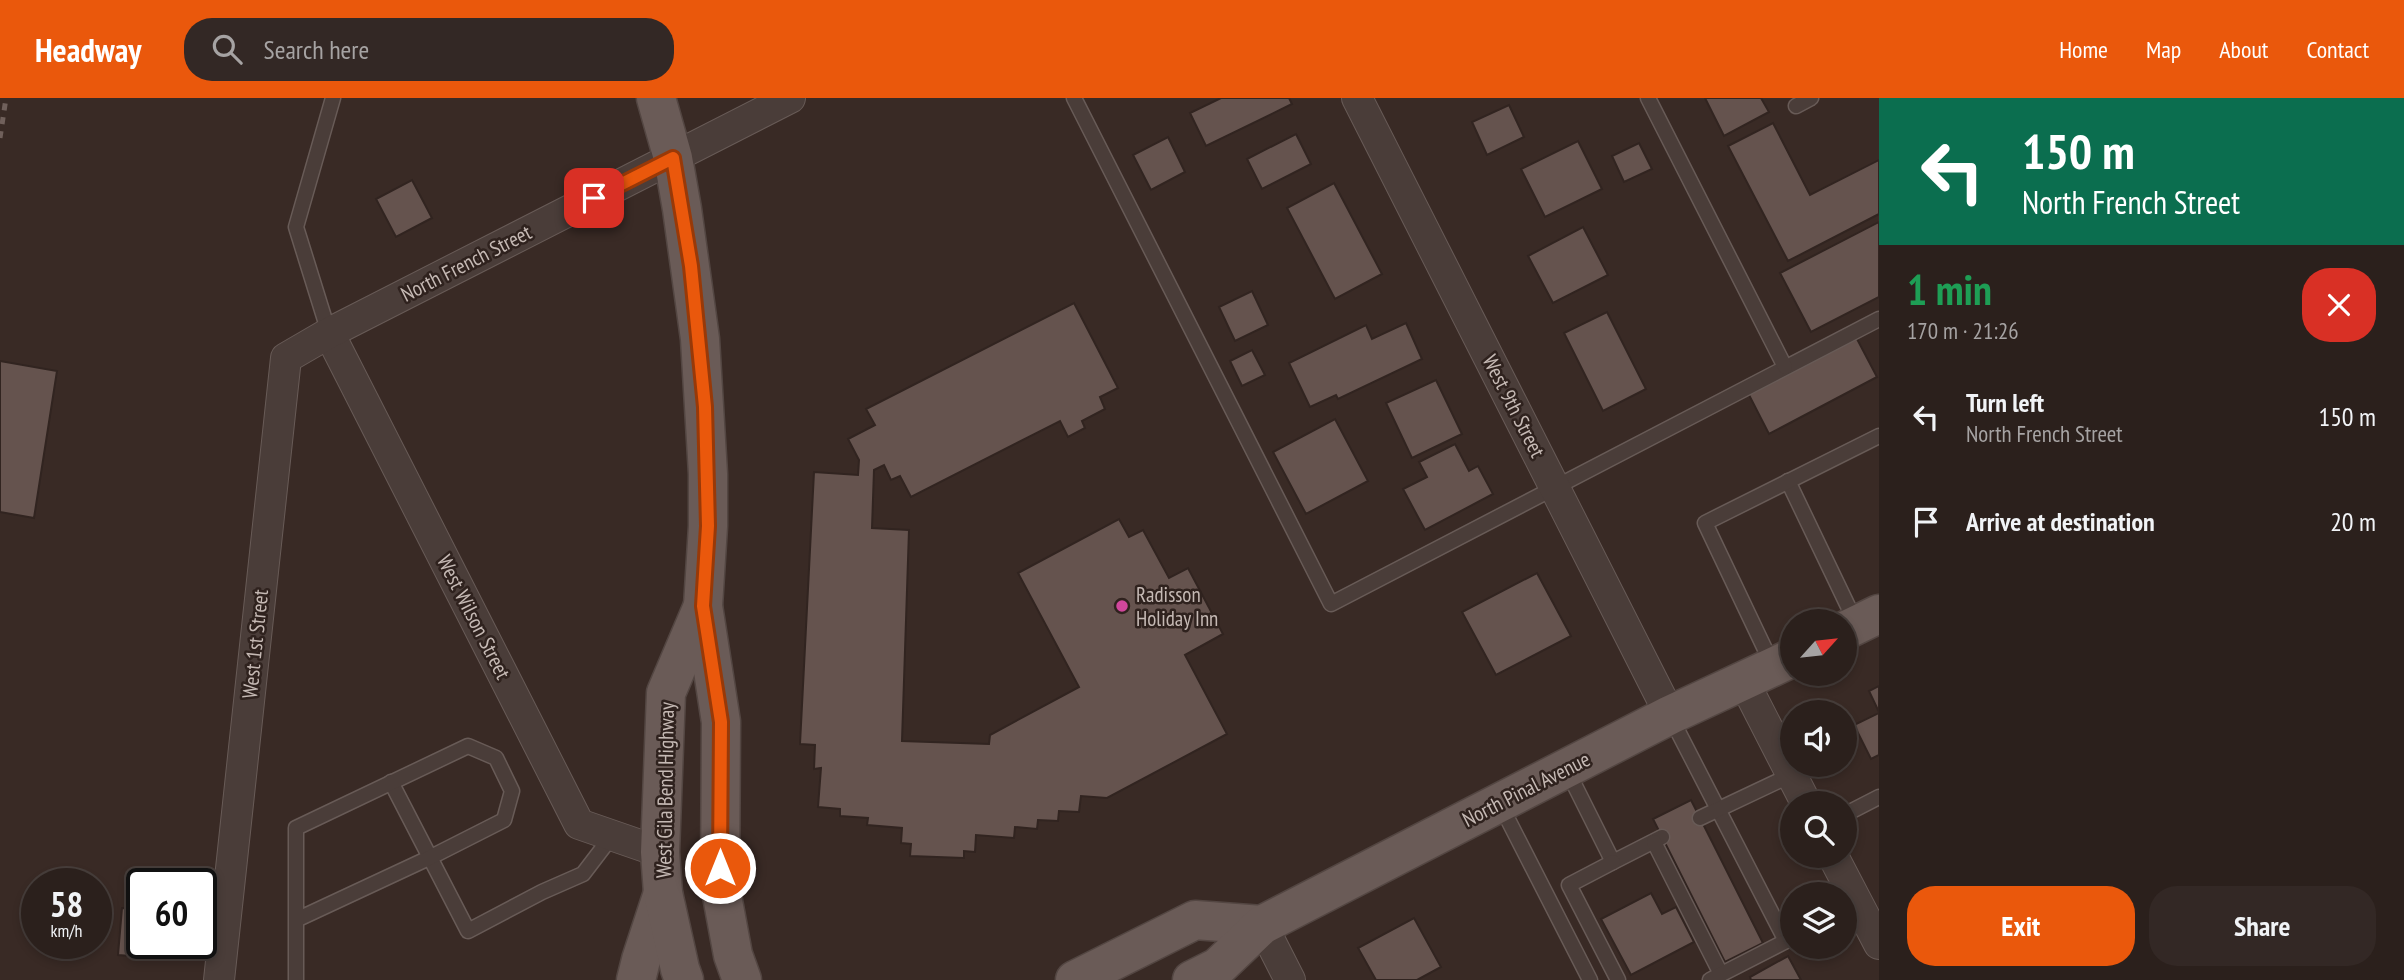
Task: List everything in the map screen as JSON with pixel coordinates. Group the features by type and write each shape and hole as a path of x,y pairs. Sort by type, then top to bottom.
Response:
{"main road":[{"name":"West Gila Bend Highway","path":"656,98 673,158 691,266 705,407 708,526 703,606 721,722 720,885 733,955 742,980"},
{"name":"West Gila Bend Highway","path":"684,980 663,893 660,852 666,693 703,606"},
{"name":"North Pinal Avenue","path":"1192,980 1218,967 1262,925 1670,715 1770,669"},
{"path":"636,980 663,893"},
{"path":"1075,980 1195,920 1262,925"}],"street":[{"name":"North French Street","path":"329,333 790,98"},
{"name":"West 9th Street","path":"1357,98 1670,715"},
{"name":"West Wilson Street","path":"329,333 579,824 660,852"},
{"name":"West 1st Street","path":"219,980 286,358 329,333"},
{"path":"1770,669 1780,719"},
{"path":"1857,915 1879,944"},
{"path":"1262,925 1290,980"}],"lane":[{"path":"329,333 296,226 333,98"},
{"path":"1074,98 1331,604 1879,319"},
{"path":"1648,98 1785,367"},
{"path":"1796,106 1811,98"},
{"path":"1770,669 1705,523 1879,436"},
{"path":"1788,481 1860,623"},
{"path":"1670,715 1780,922"},
{"path":"296,920 504,820 512,791 496,758 468,746 296,828 296,920 296,980"},
{"path":"1566,769 1613,862"},
{"path":"1700,818 1787,777"},
{"path":"391,782 467,931 583,874 612,836"},
{"path":"1857,808 1879,797"},
{"path":"1499,803 1590,980"},
{"path":"1618,980 1569,885 1658,839 1716,977 1780,944"}],"building":[{"path":"1221,98 1289,98 1292,104 1206,146 1190,113"},
{"path":"1705,98 1761,98 1769,112 1724,136"},
{"path":"1509,105 1524,137 1487,155 1472,122"},
{"path":"1773,123 1810,195 1879,160 1879,214 1788,261 1728,146"},
{"path":"1296,134 1311,164 1262,189 1247,159"},
{"path":"1168,137 1185,172 1151,190 1133,155"},
{"path":"1578,141 1602,189 1545,217 1521,169"},
{"path":"1639,143 1652,169 1624,182 1612,156"},
{"path":"412,180 432,218 396,237 376,199"},
{"path":"1334,183 1382,274 1335,299 1287,208"},
{"path":"1879,222 1879,297 1811,332 1780,273"},
{"path":"1583,227 1608,275 1553,303 1528,256"},
{"path":"1252,291 1268,325 1235,341 1219,307"},
{"name":"Radisson Holiday Inn","path":"1074,303 1118,388 1100,397 1105,409 1082,421 1085,428 1068,437 1060,421 911,497 900,476 891,480 884,465 874,470 872,528 909,530 902,741 989,744 990,735 1079,687 1018,573 1119,519 1129,537 1143,530 1169,578 1188,568 1223,634 1185,655 1227,734 1107,798 1081,796 1079,812 1059,811 1058,821 1038,820 1037,829 1015,827 1014,838 976,835 975,852 964,851 964,858 910,856 911,844 901,843 902,828 867,825 868,818 840,816 840,809 818,807 821,768 814,769 815,745 800,744 814,472 858,475 859,460 848,439 875,425 866,409"},
{"path":"1607,312 1646,389 1603,411 1564,333"},
{"path":"1406,323 1422,359 1338,399 1336,395 1310,407 1289,363 1366,325 1372,339"},
{"path":"1856,337 1877,377 1769,434 1748,393"},
{"path":"1252,350 1265,375 1242,386 1230,361"},
{"path":"0,361 57,371 34,518 0,512"},
{"path":"1436,380 1462,434 1412,458 1386,403"},
{"path":"1335,419 1368,481 1306,514 1273,452"},
{"path":"1455,444 1469,471 1478,466 1493,494 1425,530 1403,489 1427,477 1419,462"},
{"path":"1537,573 1571,636 1496,675 1462,612"},
{"path":"1879,686 1879,712 1869,691"},
{"path":"1879,713 1879,755 1871,759 1857,731 1857,724"},
{"path":"1691,800 1763,943 1725,962 1653,819"},
{"path":"1651,893 1662,914 1676,907 1694,942 1631,975 1601,919"},
{"path":"122,908 126,908 126,956 118,955"},
{"path":"1414,918 1441,967 1417,980 1376,980 1358,948"},
{"path":"1783,959 1790,959 1801,980 1751,980 1750,977"}],"railway":[{"path":"0,138 6,98"}],"place":[{"name":"Radisson Holiday Inn","path":"1122,606"}],"route":[{"path":"594,198 673,158 691,266 705,407 708,526 703,606 721,722 720,868"}]}
